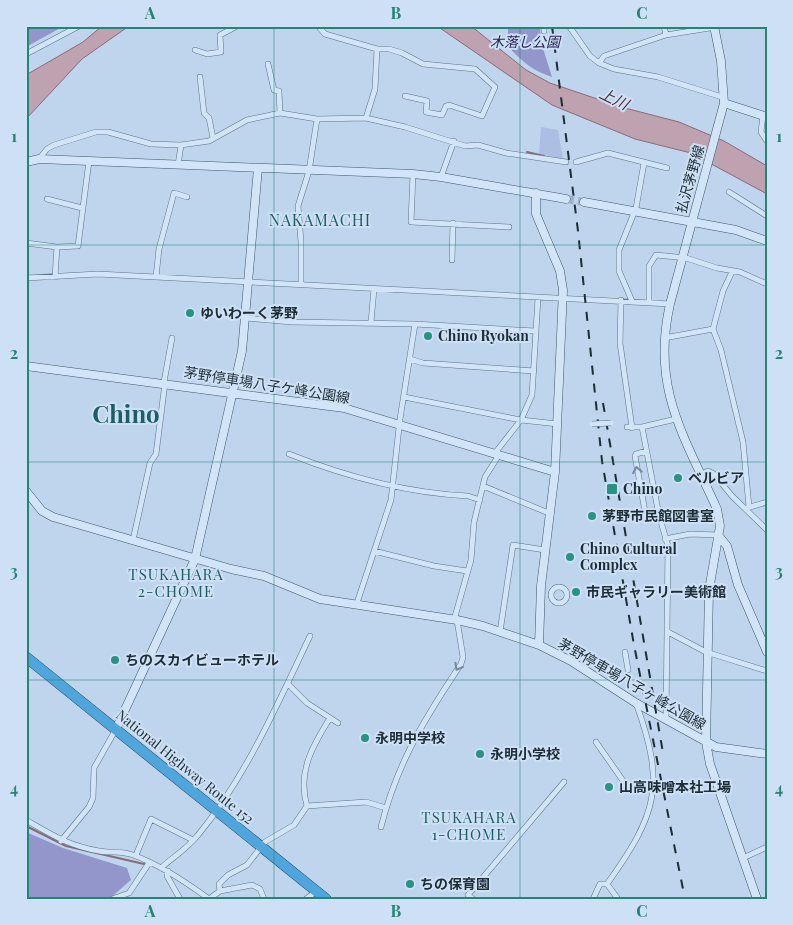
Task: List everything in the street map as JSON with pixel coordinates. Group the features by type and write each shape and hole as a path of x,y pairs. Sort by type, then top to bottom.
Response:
{"highway":[{"name":"National Highway Route 152","path":"26,658 326,899"}],"street":[{"path":"26,54 79,26"},
{"path":"195,50 207,54 221,52 220,35 236,26"},
{"path":"318,26 325,34 377,49 389,49 402,53 423,64 475,69 495,87 482,116 449,105 446,106 442,115 426,112 427,101 405,96"},
{"path":"569,26 590,56 598,62 614,69 658,77 765,116 761,132 767,141"},
{"path":"664,26 666,35"},
{"path":"598,62 604,56 666,35 715,26"},
{"name":"払沢茅野線","path":"676,420 665,378 664,338 670,304 723,100 721,61 715,26"},
{"path":"366,118 375,89 377,49"},
{"path":"268,64 274,90 279,91 280,113"},
{"path":"200,77 204,113 209,118 213,138"},
{"path":"39,159 47,149 54,145 96,132 122,134 152,144 181,145 209,141 247,120 280,113 317,119 366,118 454,141 465,146 478,146 506,153 566,162"},
{"path":"301,284 302,242 298,206 309,171 317,119"},
{"path":"441,177 454,141"},
{"path":"178,165 181,145"},
{"path":"576,162 608,153 666,168"},
{"path":"26,162 39,159 413,174 441,177 566,199"},
{"path":"26,243 56,247 78,246 89,161"},
{"path":"632,301 621,276 619,260 620,250 634,212 644,163"},
{"path":"61,841 89,807 93,798 94,768 116,729 195,559 242,351 258,168"},
{"path":"413,174 411,222 509,227"},
{"path":"729,192 767,216"},
{"path":"156,277 159,249 174,193 187,197"},
{"name":"茅野停車場八子ヶ峰公園線","path":"536,193 536,214 560,271 563,298 556,472 540,598 540,645 571,660 636,703 706,742"},
{"path":"48,199 82,208"},
{"path":"584,202 747,232 767,241"},
{"path":"452,260 453,223"},
{"path":"55,276 56,247"},
{"path":"649,302 649,266 656,255 682,258 732,272 740,272 767,284"},
{"path":"732,272 723,291 713,329 721,350 743,442 747,508"},
{"path":"26,278 98,274 670,304"},
{"path":"372,322 374,289"},
{"path":"381,826 399,769 410,745 461,664 463,657 455,620 467,571 480,500 488,472 497,454 521,420 532,395 538,298"},
{"path":"621,300 621,353 629,427 642,427 676,420 702,474 708,471 714,474 767,530"},
{"path":"246,318 292,322 372,322 535,331"},
{"path":"357,603 391,500 415,324"},
{"path":"664,338 713,329"},
{"path":"132,540 150,463 156,454 172,338"},
{"path":"410,359 424,363 534,371"},
{"name":"茅野停車場八子ケ峰公園線","path":"26,366 165,382 344,408 556,472"},
{"path":"404,397 521,420 558,424"},
{"path":"592,424 611,423"},
{"path":"642,427 659,515 668,546 666,719"},
{"path":"647,451 635,456 646,517 659,515"},
{"path":"289,454 324,468 393,486 468,496 480,500"},
{"name":"茅野停車場八子ヶ峰公園線","path":"702,474 720,521 711,571 706,652 706,742 710,764 758,899"},
{"path":"483,486 551,514"},
{"path":"26,491 42,511 53,517 195,559 264,576 308,596 455,620 540,645"},
{"path":"747,508 767,502"},
{"path":"665,539 690,534 718,535 727,546 738,585 767,652"},
{"path":"500,632 513,546 545,550"},
{"path":"374,551 434,566 467,571"},
{"path":"668,632 706,652 767,671"},
{"path":"161,868 193,840 216,809 244,765 288,684 310,636"},
{"path":"625,652 628,670"},
{"path":"288,684 307,702 338,723"},
{"path":"607,884 635,845 653,799 652,758 646,732 636,703"},
{"path":"220,891 220,884 228,875 247,865 262,846 294,825 307,806 304,781 308,755 330,718"},
{"path":"596,742 628,788 653,787"},
{"path":"706,742 720,748 767,754"},
{"path":"473,899 468,895 564,782"},
{"path":"307,806 366,802 386,808"},
{"path":"136,855 151,819 193,840"},
{"path":"26,820 61,841 100,851 126,852 136,855 168,871 210,899 220,891 256,886 264,899"},
{"path":"743,858 767,847"},
{"path":"112,899 129,893 149,863"},
{"path":"168,871 167,876 180,899"},
{"path":"593,899 600,884 607,884"},
{"path":"607,884 618,899"},
{"path":"306,899 317,891"}],"shaded area":[{"path":"102,26 129,26 82,59 26,119 26,75 83,42"},
{"path":"437,26 471,26 526,70 550,83 621,107 679,122 724,141 767,166 767,194 691,153 635,139 552,105"},
{"path":"541,127 558,130 563,159 539,154"}],"green space":[{"path":"26,26 64,26 26,47"},
{"name":"木落し公園","path":"504,26 540,26 541,42 552,77 533,69 508,46 508,29"},
{"path":"26,832 63,848 127,868 131,880 109,899 26,899"}],"waterway":[{"path":"527,152 544,156"},
{"path":"26,826 66,846 144,864"}],"tunnel":[{"path":"566,199 584,202"}],"railway":[{"path":"552,26 578,231 602,461 634,645 685,899"},
{"path":"603,403 663,753"}],"place":[{"name":"ゆいわーく茅野","path":"190,313"},
{"name":"Chino Ryokan","path":"428,336"},
{"name":"ベルビア","path":"678,478"},
{"name":"Chino","path":"612,489"},
{"name":"茅野市民館図書室","path":"592,516"},
{"name":"Chino Cultural Complex","path":"570,557"},
{"name":"市民ギャラリー美術館","path":"576,592"},
{"name":"ちのスカイビューホテル","path":"115,660"},
{"name":"永明中学校","path":"365,738"},
{"name":"永明小学校","path":"480,754"},
{"name":"山高味噌本社工場","path":"609,787"},
{"name":"ちの保育園","path":"410,884"}],"district":[{"name":"NAKAMACHI","path":"320,220"},
{"name":"Chino","path":"126,415"},
{"name":"TSUKAHARA 2-CHOME","path":"176,584"},
{"name":"TSUKAHARA 1-CHOME","path":"469,826"}],"water label":[{"name":"上川","path":"614,99"}]}
